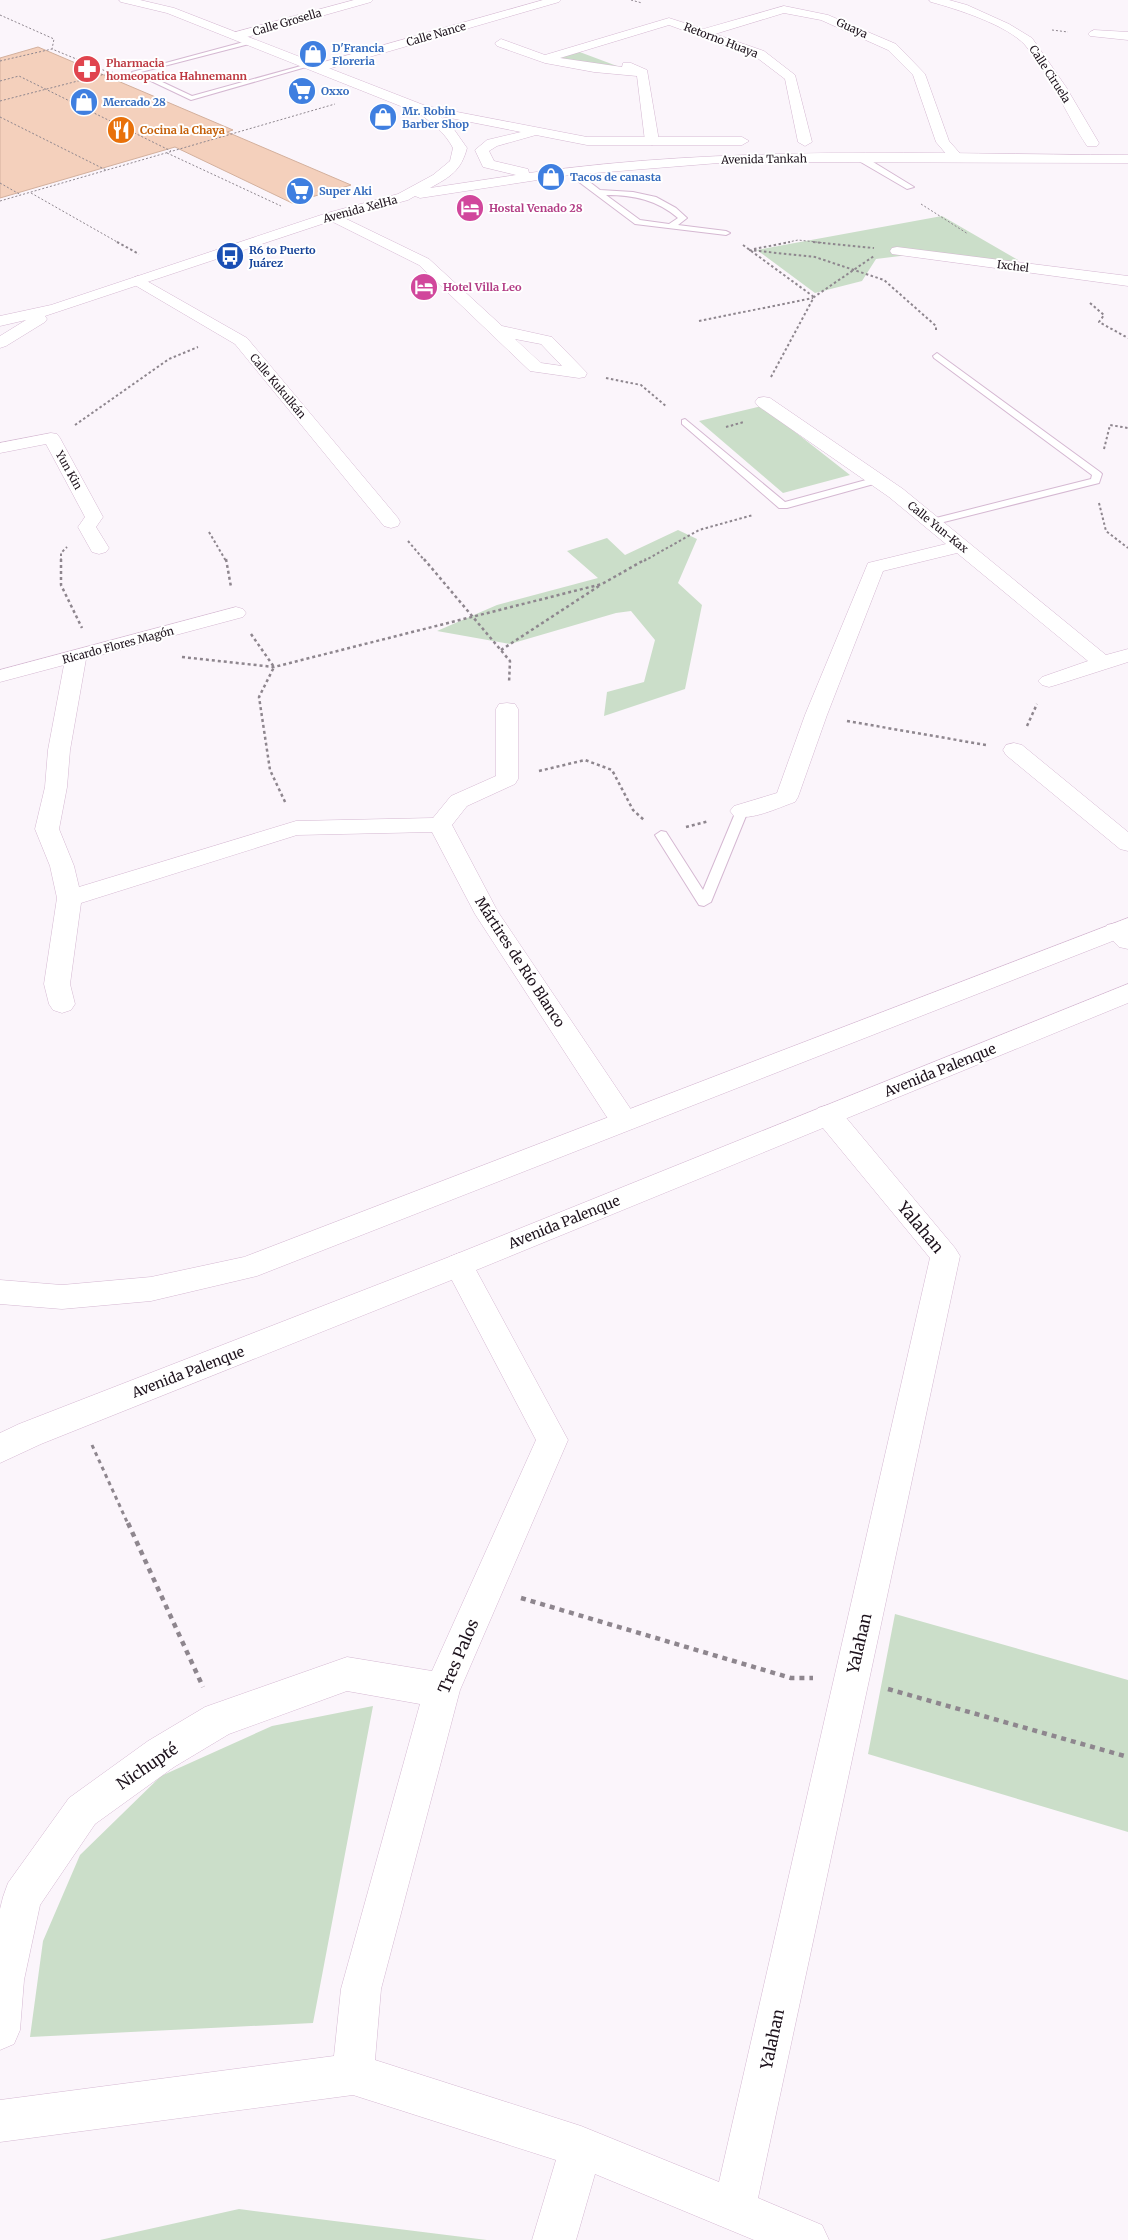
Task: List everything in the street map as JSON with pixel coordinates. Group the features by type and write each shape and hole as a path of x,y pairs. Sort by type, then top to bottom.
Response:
{"street":[{"name":"Avenida XelHa","path":"0,321 55,309 332,216 403,198 438,178 456,163 460,148 453,134 423,110 236,36 167,5 125,0"},
{"path":"315,0 334,8"},
{"name":"Calle Grosella","path":"236,36 367,0"},
{"name":"Calle Nance","path":"313,67 555,0"},
{"name":"Calle Ciruela","path":"935,0 963,7 997,22 1028,41 1097,143 1073,143"},
{"name":"Guaya","path":"704,33 784,9 824,16 892,46 919,74 939,142 958,159"},
{"name":"Retorno Huaya","path":"580,48 669,21 760,54 790,78 805,142"},
{"path":"1094,34 1128,36"},
{"path":"501,43 545,58 594,68 643,73"},
{"path":"545,58 580,48 643,73"},
{"path":"643,73 652,141"},
{"name":"Avenida Tankah","path":"423,110 587,141 757,141"},
{"path":"541,175 488,164 482,150 492,143 518,136 544,133"},
{"path":"939,142 963,142"},
{"name":"Avenida Tankah","path":"403,198 541,175 731,158 1125,160"},
{"path":"332,216 424,262 536,368 579,373"},
{"name":"Ixchel","path":"897,250 1128,281"},
{"name":"Calle Kukulkán","path":"138,281 241,342 392,522"},
{"path":"0,343 55,309"},
{"path":"496,330 546,340 579,373"},
{"name":"Calle Yun-Kax","path":"764,402 878,480 1103,663"},
{"name":"Yun Kin","path":"0,448 51,438 94,517 87,527"},
{"path":"87,527 99,548"},
{"path":"742,811 787,797 816,715 876,567 961,546"},
{"name":"Ricardo Flores Magón","path":"0,676 236,614"},
{"path":"1048,681 1128,655"},
{"path":"62,1004 57,984 69,898 62,866 47,829 56,787 59,750 76,657"},
{"path":"69,898 296,828 440,825 459,801 507,778 507,709"},
{"path":"1014,750 1128,844"},
{"name":"Mártires de Río Blanco","path":"440,825 486,914 624,1121"},
{"path":"0,1292 62,1297 151,1289 246,1268 624,1121 1124,932"},
{"name":"Avenida Palenque","path":"0,1449 30,1434 459,1265 1128,993"},
{"name":"Yalahan","path":"734,2210 945,1256 828,1115"},
{"name":"Tres Palos","path":"353,2074 361,1989 442,1690 552,1440 459,1265"},
{"name":"Nichupté","path":"0,2030 4,1980 22,1897 82,1812 160,1754 218,1720 347,1674 442,1690"},
{"path":"0,2121 353,2074 581,2147 807,2240"},
{"path":"554,2240 581,2147"}],"lane":[{"path":"251,42 135,72 191,98 313,67"},
{"path":"862,159 910,187"},
{"path":"570,172 638,222 726,233"},
{"path":"598,192 629,193 655,198 672,208 683,218 671,226"},
{"path":"937,356 1096,477"},
{"path":"685,422 783,506 878,480"},
{"path":"932,522 1096,477"},
{"path":"661,835 704,902 742,811"}],"path":[{"path":"0,15 54,40 52,49"},
{"path":"0,61 52,49 109,73"},
{"path":"0,81 18,76 171,152"},
{"path":"0,201 377,92"},
{"path":"0,117 106,170"},
{"path":"167,153 282,206"},
{"path":"0,182 22,195"},
{"path":"910,187 911,199 970,236"},
{"path":"30,192 146,258"},
{"path":"749,250 798,240 897,250"},
{"path":"749,250 815,257 884,280 936,326 937,356"},
{"path":"749,250 814,298"},
{"path":"699,321 814,298 872,256 897,250"},
{"path":"764,402 761,397 814,298"},
{"path":"1097,302 1089,304 1104,315 1099,322 1128,338"},
{"path":"51,438 84,421 169,359 229,334"},
{"path":"579,373 641,385 685,422"},
{"path":"699,434 780,413"},
{"path":"1128,428 1110,425 1096,477 1106,531 1128,548"},
{"path":"501,650 602,584 699,530 783,506"},
{"path":"392,522 510,661 507,709"},
{"path":"76,657 84,631 61,585 61,552 87,527"},
{"path":"1121,542 1128,543"},
{"path":"175,656 274,667 602,584"},
{"path":"274,667 259,697 270,770 296,828"},
{"path":"816,715 1014,750 1048,681"},
{"path":"507,778 585,760 612,770 633,810 661,835 742,811"},
{"path":"78,1415 218,1720"},
{"path":"488,1588 791,1678 852,1678 1128,1757"}],"green space":[{"path":"577,51 625,69 556,58"},
{"path":"942,216 1018,260 994,266 908,255 876,259 862,281 815,293 757,250"},
{"path":"762,406 850,475 783,493 699,421"},
{"path":"678,530 697,539 678,583 702,605 685,689 604,716 607,692 644,682 655,640 631,611 616,613 510,644 437,631 497,605 598,578 567,551 607,538 625,555"},
{"path":"895,1614 1128,1680 1128,1832 868,1754"},
{"path":"373,1706 313,2023 30,2037 43,1941 80,1855 161,1776 272,1726"},
{"path":"239,2209 487,2240 100,2240"}],"building":[{"name":"Mercado 28","path":"38,47 233,130 227,132 351,185 292,203 175,147 0,198 0,58"}],"place":[{"name":"D'Francia Floreria","path":"313,54"},
{"name":"Pharmacia homeopatica Hahnemann","path":"87,69"},
{"name":"Oxxo","path":"302,91"},
{"name":"Mercado 28","path":"84,102"},
{"name":"Mr. Robin Barber Shop","path":"383,117"},
{"name":"Cocina la Chaya","path":"121,130"},
{"name":"Tacos de canasta","path":"551,177"},
{"name":"Super Aki","path":"300,191"},
{"name":"Hostal Venado 28","path":"470,208"},
{"name":"R6 to Puerto Juárez","path":"230,256"},
{"name":"Hotel Villa Leo","path":"424,287"}]}
